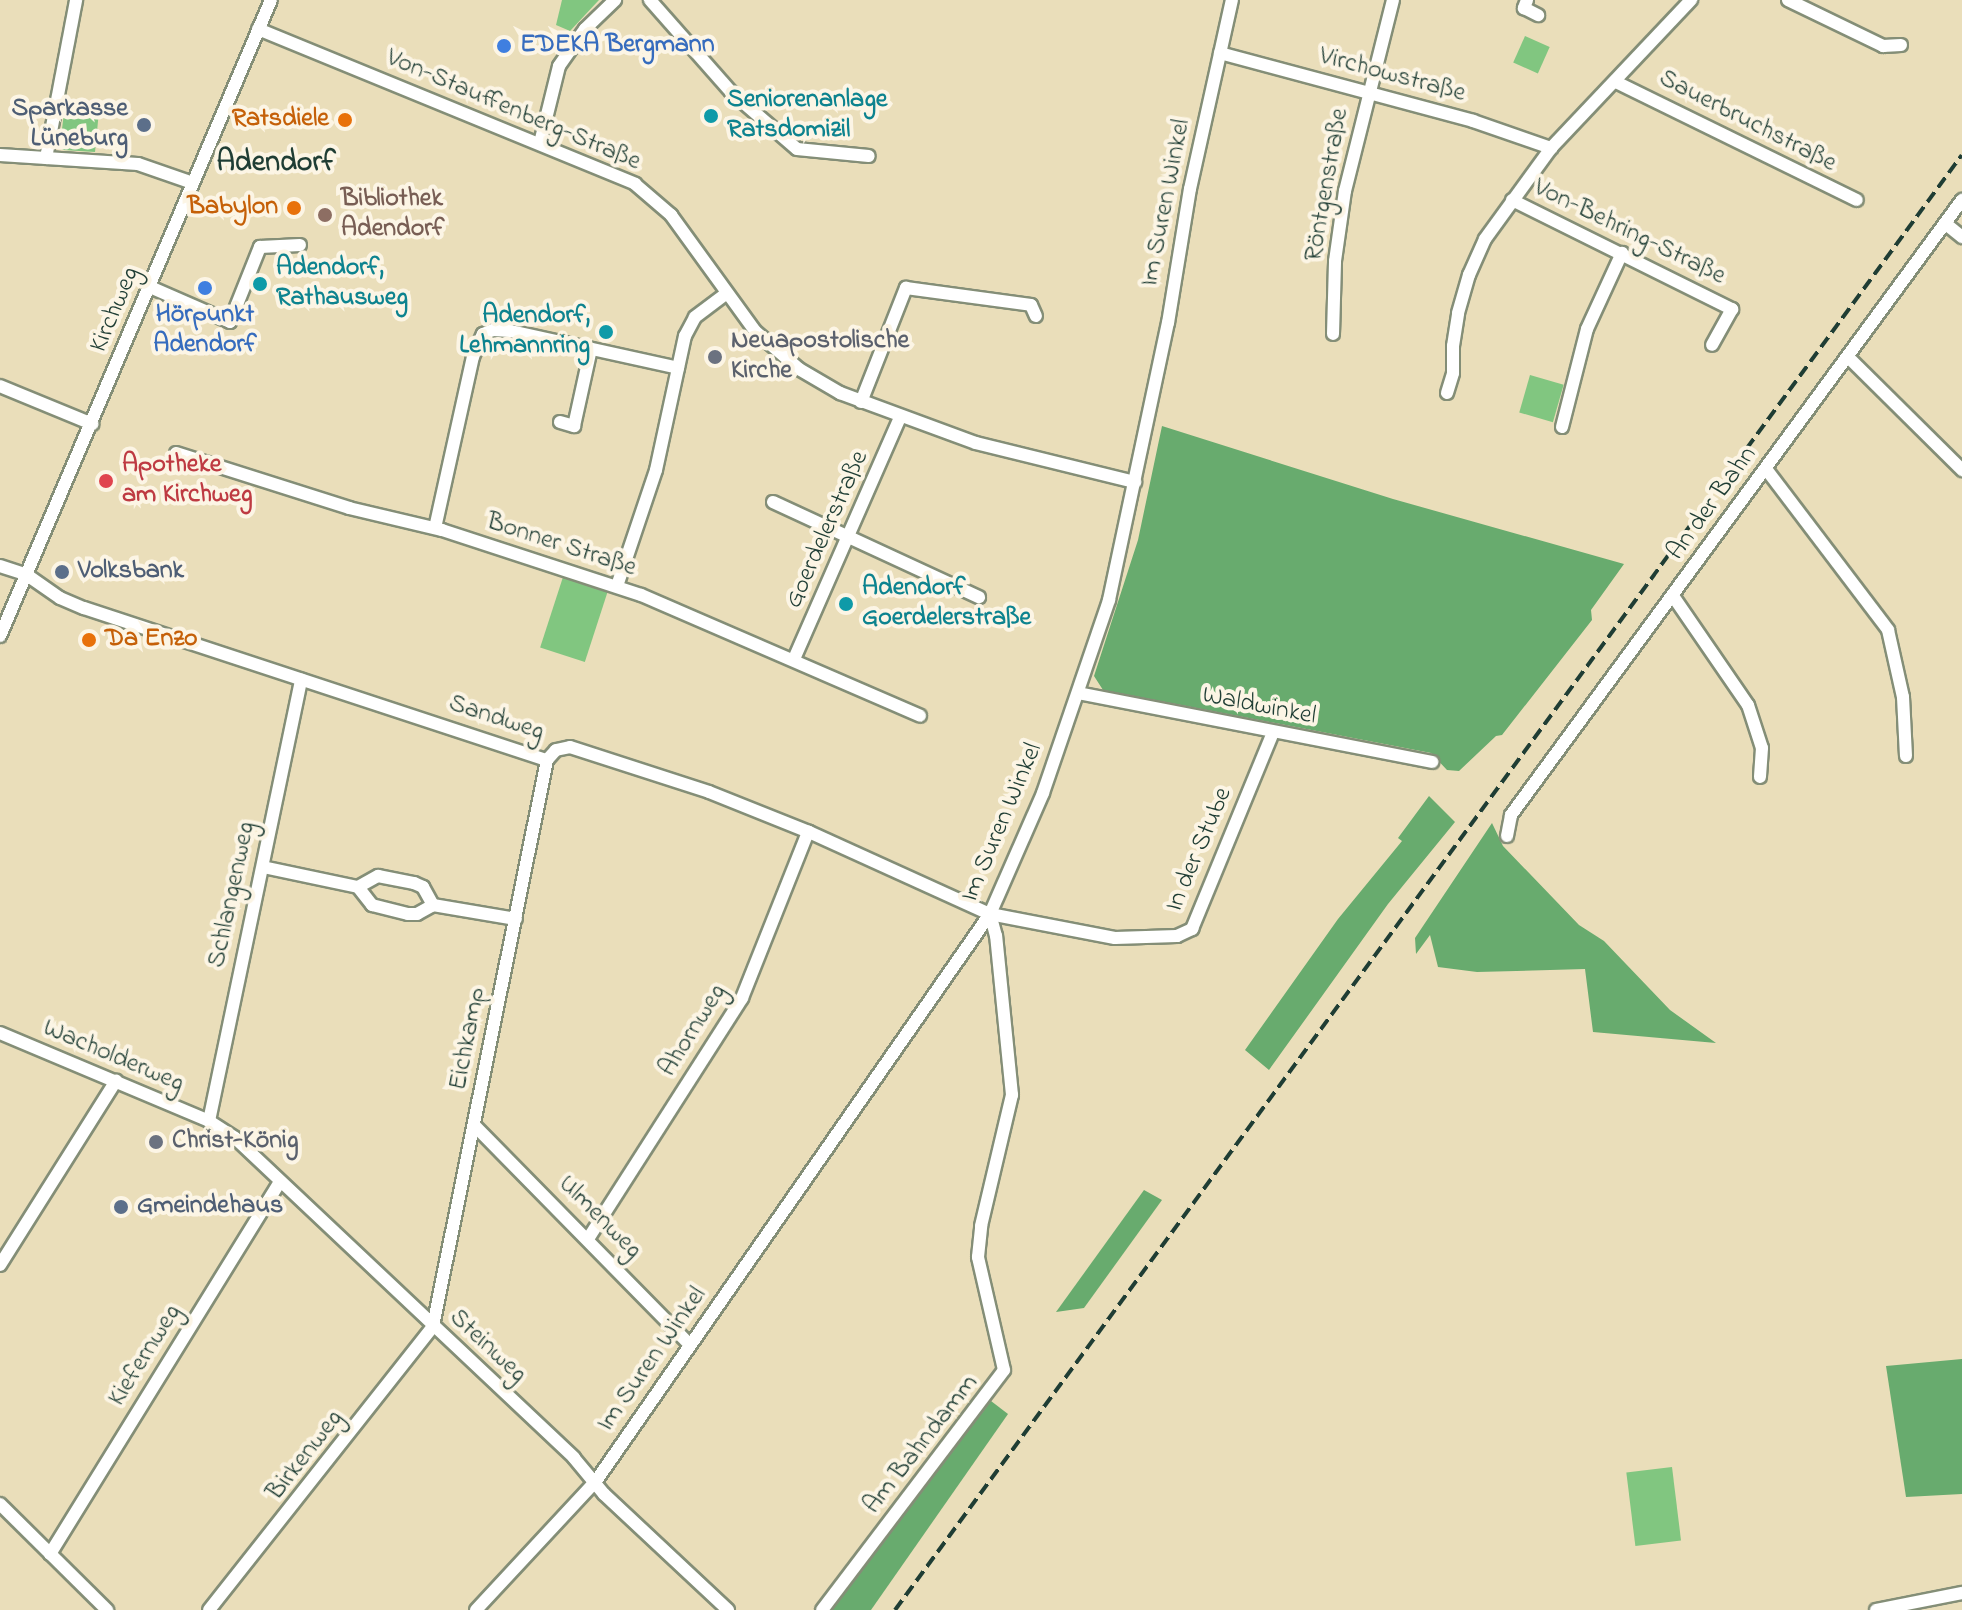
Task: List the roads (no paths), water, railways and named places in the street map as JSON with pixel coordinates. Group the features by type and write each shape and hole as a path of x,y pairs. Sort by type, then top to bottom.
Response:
{"street":[{"path":"46,158 76,0"},
{"name":"Kirchweg","path":"0,636 271,0"},
{"path":"540,143 559,66 585,29 615,0"},
{"path":"650,0 731,92 797,149 869,156"},
{"name":"Im Suren Winkel","path":"476,1610 596,1481 990,914 1043,793 1109,600 1168,323 1188,199 1232,0"},
{"name":"Röntgenstraße","path":"1333,334 1335,261 1343,203 1368,91 1393,0"},
{"path":"1527,0 1524,8 1538,15"},
{"path":"1788,0 1883,46 1901,45"},
{"path":"1447,393 1453,373 1458,313 1469,275 1485,239 1551,148 1616,82 1684,2"},
{"name":"Von-Stauffenberg-Straße","path":"258,29 625,179 650,195 671,215 755,331 794,366 861,402 900,418 1009,453 1135,482"},
{"name":"Virchowstraße","path":"1220,53 1368,91 1551,148"},
{"name":"Sauerbruchstraße","path":"1616,82 1857,200"},
{"path":"0,155 138,164 193,183"},
{"name":"Von-Behring-Straße","path":"1512,200 1732,309 1712,345"},
{"name":"An der Bahn","path":"1507,836 1511,815 1962,200"},
{"path":"1946,224 1962,237"},
{"path":"150,287 230,322 260,247 300,245"},
{"path":"1562,427 1587,329 1622,253"},
{"path":"861,402 906,288 1031,305 1036,316"},
{"path":"617,586 653,481 690,325 700,312 726,294"},
{"path":"435,528 473,357 483,334 501,330 678,368"},
{"path":"560,422 574,426 591,349"},
{"path":"1848,357 1962,470"},
{"path":"0,386 92,424"},
{"name":"Goerdelerstraße","path":"794,659 850,538 900,418"},
{"name":"Bonner Straße","path":"176,453 349,508 435,528 617,586 675,607 920,716"},
{"path":"1766,469 1888,630 1903,697 1906,756"},
{"path":"773,502 979,597"},
{"name":"Sandweg","path":"0,566 27,575 60,598 84,608 547,760 556,750 570,747 709,792 808,832 990,914"},
{"path":"1673,596 1748,705 1762,748 1760,777"},
{"name":"Schlangenweg","path":"209,1121 301,679"},
{"name":"Waldwinkel","path":"1078,693 1432,762"},
{"name":"In der Stube","path":"990,914 1115,938 1186,933 1197,922 1273,732"},
{"name":"Eichkamp","path":"433,1326 547,760"},
{"name":"Ahornweg","path":"588,1239 742,998 808,832"},
{"path":"263,867 358,887 378,876 414,883 423,887 433,905"},
{"path":"358,887 369,903 412,915 433,905 516,919"},
{"name":"Am Bahndamm","path":"822,1610 1000,1380 1004,1370 978,1257 981,1226 1012,1095 996,936 990,914"},
{"name":"Wacholderweg","path":"0,1033 209,1121"},
{"path":"0,1265 116,1081"},
{"name":"Steinweg","path":"209,1121 235,1138 728,1610"},
{"name":"Ulmenweg","path":"474,1125 690,1345"},
{"name":"Kiefernweg","path":"50,1554 280,1181"},
{"name":"Birkenweg","path":"209,1610 433,1326"},
{"path":"0,1504 107,1610"},
{"path":"1876,1610 1962,1593"}],"railway":[{"path":"895,1610 1962,155"}],"place":[{"name":"EDEKA Bergmann","path":"504,46"},
{"name":"Seniorenanlage Ratsdomizil","path":"711,116"},
{"name":"Ratsdiele","path":"345,120"},
{"name":"Sparkasse Lüneburg","path":"144,125"},
{"name":"Babylon","path":"294,208"},
{"name":"Bibliothek Adendorf","path":"325,215"},
{"name":"Adendorf, Rathausweg","path":"260,284"},
{"name":"Hörpunkt Adendorf","path":"205,288"},
{"name":"Adendorf, Lehmannring","path":"606,332"},
{"name":"Neuapostolische Kirche","path":"715,357"},
{"name":"Apotheke am Kirchweg","path":"106,481"},
{"name":"Volksbank","path":"62,572"},
{"name":"Adendorf Goerdelerstraße","path":"846,604"},
{"name":"Da Enzo","path":"89,640"},
{"name":"Christ-König","path":"156,1142"},
{"name":"Gmeindehaus","path":"121,1207"}],"district":[{"name":"Adendorf","path":"276,163"}]}
